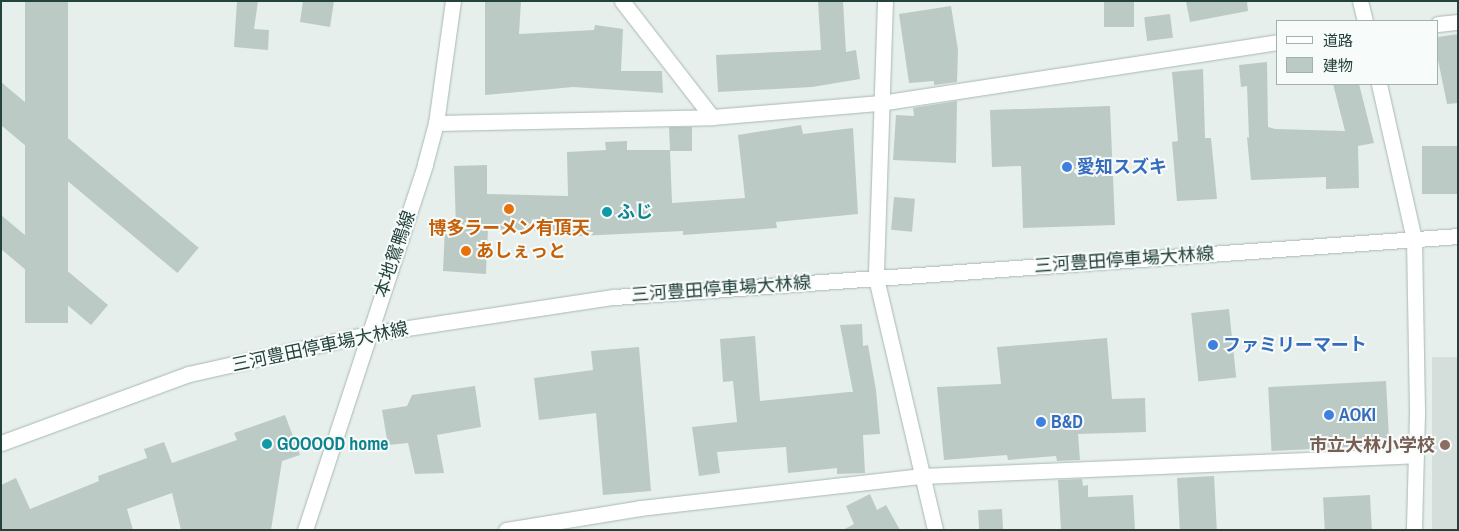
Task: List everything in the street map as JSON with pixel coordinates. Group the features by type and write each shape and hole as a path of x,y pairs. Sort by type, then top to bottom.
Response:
{"street":[{"name":"本地鴛鴨線","path":"305,530 436,123 453,1"},
{"path":"622,1 712,116"},
{"path":"885,1 880,103 876,278 935,530"},
{"path":"1360,1 1365,20"},
{"path":"1439,24 1458,22"},
{"path":"436,123 712,116 880,103 1276,42"},
{"path":"1379,85 1414,239 1417,413 1414,456 1414,530"},
{"name":"三河豊田停車場大林線","path":"1,443 189,374 368,334 614,297 1458,236"},
{"path":"506,530 640,508 922,476 1414,456"}],"shaded area":[{"name":"市立大林小学校","path":"1432,357 1458,357 1458,530 1432,530"}],"building":[{"path":"25,1 68,1 68,323 25,323"},
{"path":"237,1 258,1 254,29 269,30 268,50 234,47"},
{"path":"303,1 334,1 330,27 300,22"},
{"path":"485,1 521,1 519,34 594,30 595,25 623,29 621,71 662,71 663,93 573,87 485,95"},
{"path":"818,1 843,1 846,52 856,50 860,79 812,87 718,92 716,55 821,50"},
{"path":"1104,1 1134,1 1134,27 1104,27"},
{"path":"1186,1 1247,1 1248,11 1190,22"},
{"path":"951,6 958,50 957,82 934,85 934,81 909,83 899,14"},
{"path":"1170,14 1173,38 1147,41 1144,17"},
{"path":"1458,34 1458,103 1447,104 1439,65 1439,37"},
{"path":"1267,62 1268,127 1275,129 1345,131 1333,85 1359,85 1374,143 1358,146 1359,188 1326,189 1326,177 1251,180 1247,137 1249,138 1247,86 1241,87 1239,65"},
{"path":"1203,69 1205,138 1211,138 1217,199 1177,201 1172,142 1178,141 1172,72"},
{"path":"1,82 199,248 177,273 1,125"},
{"path":"957,101 956,163 893,160 896,115 914,116 913,108"},
{"name":"愛知スズキ","path":"1110,106 1115,225 1023,228 1021,166 992,167 990,110"},
{"path":"801,125 803,134 853,128 858,214 776,222 777,228 683,235 683,231 579,236 579,232 488,229 486,274 443,271 445,228 456,228 454,166 487,165 487,194 568,196 567,152 606,150 605,142 627,141 627,150 670,150 669,127 692,127 692,151 670,151 672,203 745,198 738,135"},
{"path":"1422,146 1458,146 1458,194 1422,194"},
{"path":"894,197 915,199 912,232 891,230"},
{"path":"1,215 108,305 91,325 1,249"},
{"name":"ファミリーマート","path":"1229,309 1236,378 1198,382 1191,313"},
{"path":"862,324 863,346 868,345 876,390 880,434 863,435 865,473 837,474 837,468 788,473 786,447 717,452 720,473 699,476 692,427 737,422 733,381 723,382 720,339 755,336 760,401 853,392 840,325"},
{"path":"1107,338 1112,399 1145,398 1146,432 1078,434 1080,460 1057,461 1056,456 1008,460 1007,455 944,460 937,387 1001,384 997,347"},
{"path":"639,347 651,491 603,495 596,413 539,420 534,378 593,370 591,351"},
{"name":"AOKI","path":"1386,381 1389,445 1272,451 1268,387"},
{"path":"475,386 481,427 437,435 444,473 415,474 408,443 388,445 382,410 407,406 412,395"},
{"path":"285,415 300,455 282,461 271,530 181,530 172,493 127,509 133,530 1,530 1,485 16,478 30,509 99,481 98,476 147,458 144,449 164,442 172,463 237,440 234,433"},
{"path":"1214,476 1217,530 1180,530 1177,478"},
{"path":"1082,479 1083,486 1088,485 1088,497 1133,495 1135,530 1061,530 1058,480"},
{"path":"870,494 877,510 886,505 900,530 843,530 854,524 846,506"},
{"path":"1370,495 1372,530 1325,530 1323,497"},
{"path":"1002,509 1003,530 979,530 978,510"}],"place":[{"name":"愛知スズキ","path":"1067,167"},
{"name":"博多ラーメン有頂天","path":"509,209"},
{"name":"ふじ","path":"607,212"},
{"name":"あしぇっと","path":"466,251"},
{"name":"ファミリーマート","path":"1213,345"},
{"name":"AOKI","path":"1329,415"},
{"name":"B&D","path":"1041,422"},
{"name":"GOOOOD home","path":"267,444"},
{"name":"市立大林小学校","path":"1445,445"}]}
